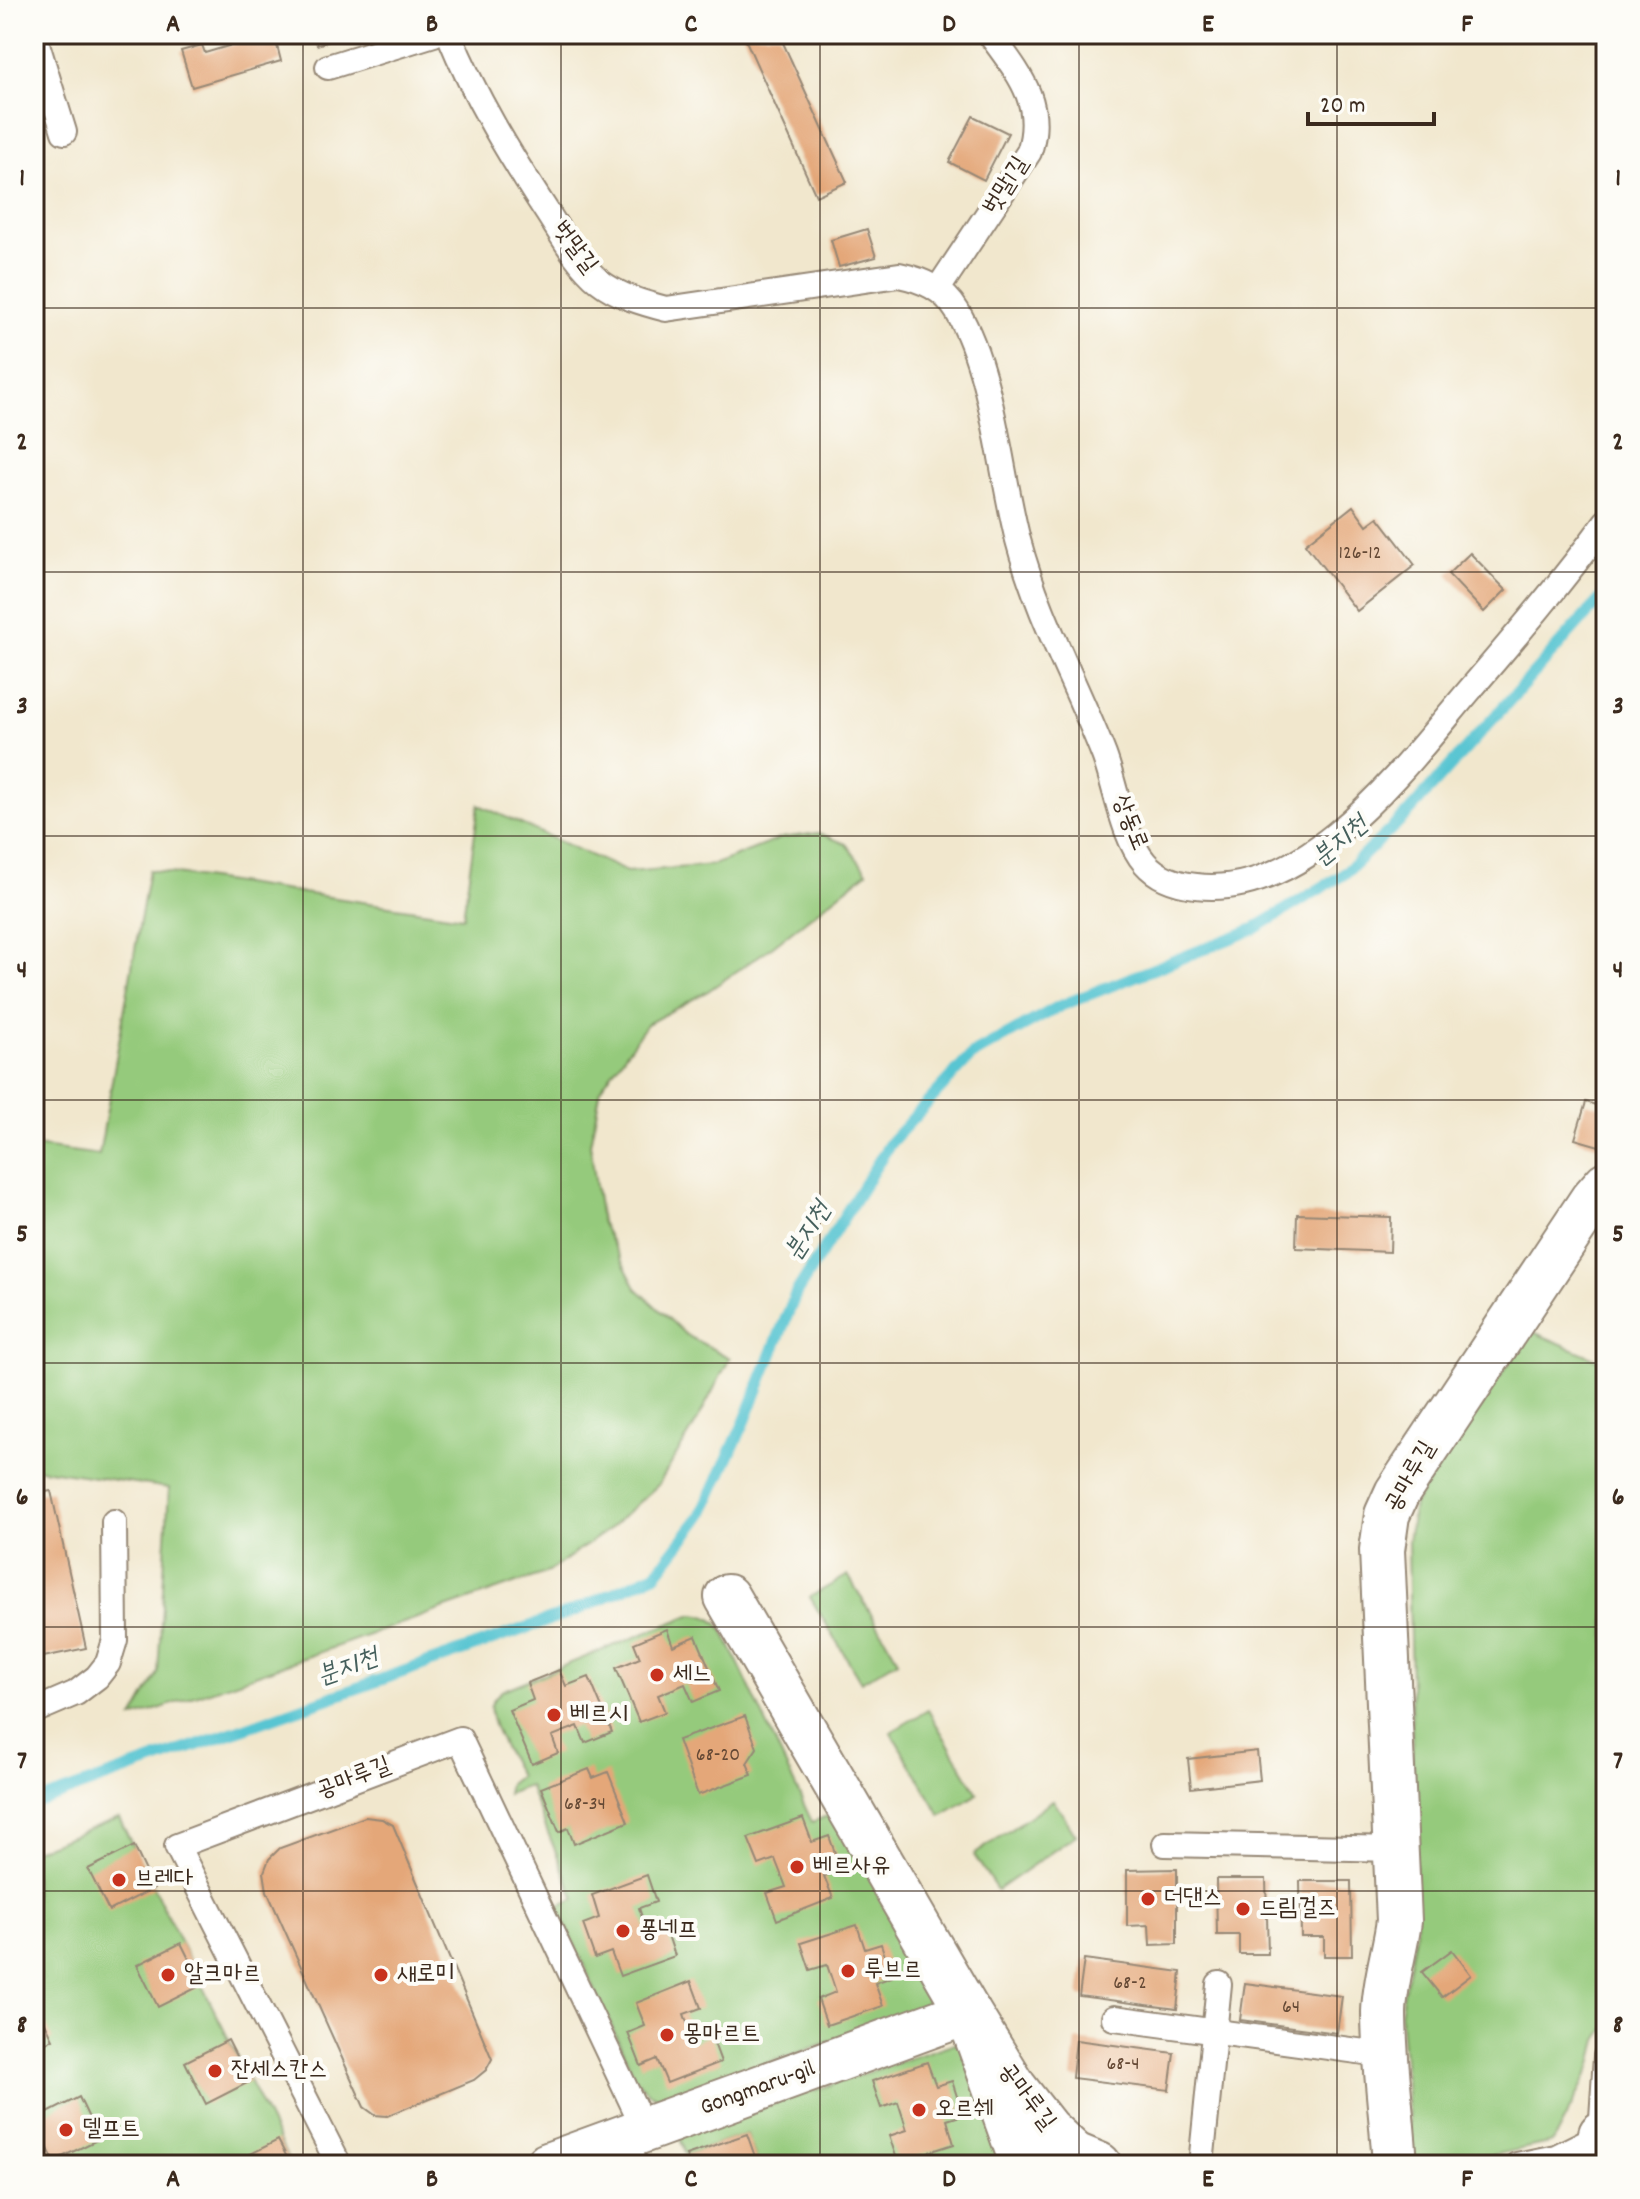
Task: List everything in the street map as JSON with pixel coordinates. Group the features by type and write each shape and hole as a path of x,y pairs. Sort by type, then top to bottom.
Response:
{"street":[{"name":"공마루길","path":"1395,2165 1384,2012 1387,1979 1399,1921 1382,1550 1387,1515 1397,1493 1601,1199"},
{"name":"공마루길","path":"727,1597 1014,2087 1047,2129 1075,2155 1099,2165"},
{"name":"공마루길","path":"968,2012 1023,2165"},
{"name":"Gongmaru-gil","path":"548,2165 635,2144 968,2012"}],"lane":[{"path":"34,34 64,132"},
{"path":"328,67 434,34"},
{"name":"벗말길","path":"449,34 500,139 575,255 599,281 633,300 666,309 899,275 918,279 938,289"},
{"name":"벗말1길","path":"938,289 1029,152 1036,132 1034,110 1026,87 990,34"},
{"name":"상동로","path":"938,289 955,307 971,336 1019,541 1040,607 1103,754 1131,837 1144,863 1164,878 1184,885 1208,888 1261,877 1301,859 1341,830 1376,799 1409,763 1540,610 1606,522"},
{"path":"34,1711 76,1693 97,1677 108,1663 115,1640 114,1522"},
{"name":"공마루길","path":"339,2165 177,1846 460,1739 635,2144"},
{"path":"1165,1844 1396,1849"},
{"path":"1201,2165 1219,1984"},
{"path":"1114,2018 1387,2055"},
{"path":"1517,2165 1604,2143 1606,2056"}],"green space":[{"path":"479,805 627,872 713,865 782,838 819,833 846,844 867,872 773,946 708,991 647,1024 601,1088 590,1144 601,1222 636,1288 686,1335 730,1358 695,1425 658,1485 608,1530 548,1572 133,1718 158,1673 169,1488 34,1468 34,1146 99,1155 149,870 463,917"},
{"path":"1531,1331 1606,1363 1606,2028 1598,2040 1591,2068 1553,2142 1447,2165 1417,2165 1412,2159 1400,2012 1416,1931 1408,1541 1414,1504"},
{"path":"848,1575 898,1660 861,1682 810,1597"},
{"path":"693,1614 710,1618 723,1630 812,1822 835,1813 933,1986 925,2004 917,2011 671,2097 660,2097 651,2094 636,2080 557,1906 575,1899 529,1786 507,1794 509,1784 519,1776 496,1730 491,1705 503,1690"},
{"path":"928,1710 978,1794 941,1816 891,1732"},
{"path":"1053,1800 1076,1835 997,1890 974,1855"},
{"path":"119,1818 291,2165 56,2165 34,2120 34,1850"},
{"path":"955,2043 961,2045 1005,2165 758,2165 747,2134 686,2155 679,2136"}],"building":[{"path":"242,34 274,34 281,61 192,87 181,51 202,45 205,53 245,41"},
{"path":"314,34 349,34 349,35 317,45"},
{"path":"743,34 779,34 847,182 816,196"},
{"path":"973,116 1008,133 984,180 949,162"},
{"path":"867,229 876,257 839,267 831,240"},
{"path":"1353,506 1367,525 1378,517 1415,565 1357,611 1305,544"},
{"path":"1470,553 1506,590 1484,612 1448,574"},
{"path":"1586,1102 1606,1108 1606,1123 1599,1146 1575,1139"},
{"path":"1297,1214 1391,1217 1390,1252 1296,1248"},
{"path":"51,1491 86,1648 34,1659 34,1494"},
{"path":"667,1629 673,1646 696,1636 719,1691 693,1702 685,1684 658,1695 665,1712 639,1722 616,1668 640,1658 634,1643"},
{"path":"559,1670 566,1686 589,1677 612,1732 585,1743 578,1726 552,1736 558,1753 532,1764 509,1710 533,1700 527,1683"},
{"path":"745,1716 757,1748 747,1763 752,1775 698,1795 678,1740"},
{"path":"1257,1751 1260,1780 1191,1788 1188,1759"},
{"path":"589,1769 593,1778 608,1772 628,1822 574,1844 568,1828 559,1832 541,1788"},
{"name":"새로미","path":"365,1817 382,1819 393,1825 492,2059 486,2070 474,2080 387,2116 375,2115 364,2107 267,1891 264,1872 269,1859 280,1848"},
{"path":"803,1818 812,1842 829,1836 841,1870 824,1876 833,1898 777,1920 767,1893 786,1887 775,1859 759,1865 748,1838"},
{"path":"134,1846 154,1888 109,1911 88,1869"},
{"path":"1177,1869 1177,1944 1150,1945 1149,1925 1127,1926 1127,1870"},
{"path":"647,1875 656,1902 639,1908 648,1935 666,1929 675,1956 620,1976 611,1952 595,1958 583,1924 599,1918 592,1895"},
{"path":"1216,1879 1266,1879 1268,1954 1239,1954 1239,1935 1217,1935"},
{"path":"1300,1881 1351,1881 1352,1956 1324,1956 1324,1937 1301,1937"},
{"path":"857,1925 865,1949 881,1944 892,1977 875,1983 883,2006 827,2025 818,1999 836,1992 827,1965 810,1970 801,1943"},
{"path":"181,1943 202,1985 158,2007 137,1965"},
{"path":"1452,1950 1471,1975 1442,1997 1422,1972"},
{"path":"1084,1959 1181,1972 1177,2009 1079,1996"},
{"path":"691,1981 701,2008 684,2014 694,2042 711,2035 721,2062 667,2083 657,2059 641,2066 628,2033 645,2026 636,2003"},
{"path":"1245,1983 1342,1996 1337,2033 1240,2020"},
{"path":"34,2000 53,2039 34,2049"},
{"path":"228,2040 249,2082 206,2104 185,2062"},
{"path":"1076,2040 1174,2053 1169,2090 1072,2078"},
{"path":"927,2062 936,2086 952,2081 963,2115 947,2120 954,2144 898,2162 889,2136 907,2130 898,2102 881,2108 872,2081"},
{"path":"79,2097 99,2139 54,2161 34,2120"},
{"path":"747,2134 758,2165 689,2165 686,2155"},
{"path":"278,2140 291,2165 234,2165 233,2163"}],"waterway":[{"name":"분지천","path":"34,1803 574,1611 656,1574 701,1516 745,1421 796,1293 891,1142 972,1055 1060,1006 1254,929 1344,874 1409,812 1606,593"}],"place":[{"name":"세느","path":"657,1675"},
{"name":"베르시","path":"554,1715"},
{"name":"베르사유","path":"797,1867"},
{"name":"브레다","path":"119,1880"},
{"name":"더댄스","path":"1148,1899"},
{"name":"드림걸즈","path":"1243,1909"},
{"name":"퐁네프","path":"623,1931"},
{"name":"루브르","path":"848,1971"},
{"name":"알크마르","path":"168,1975"},
{"name":"새로미","path":"381,1975"},
{"name":"몽마르트","path":"667,2035"},
{"name":"잔세스칸스","path":"215,2071"},
{"name":"오르쉐","path":"919,2110"},
{"name":"델프트","path":"66,2130"}]}
